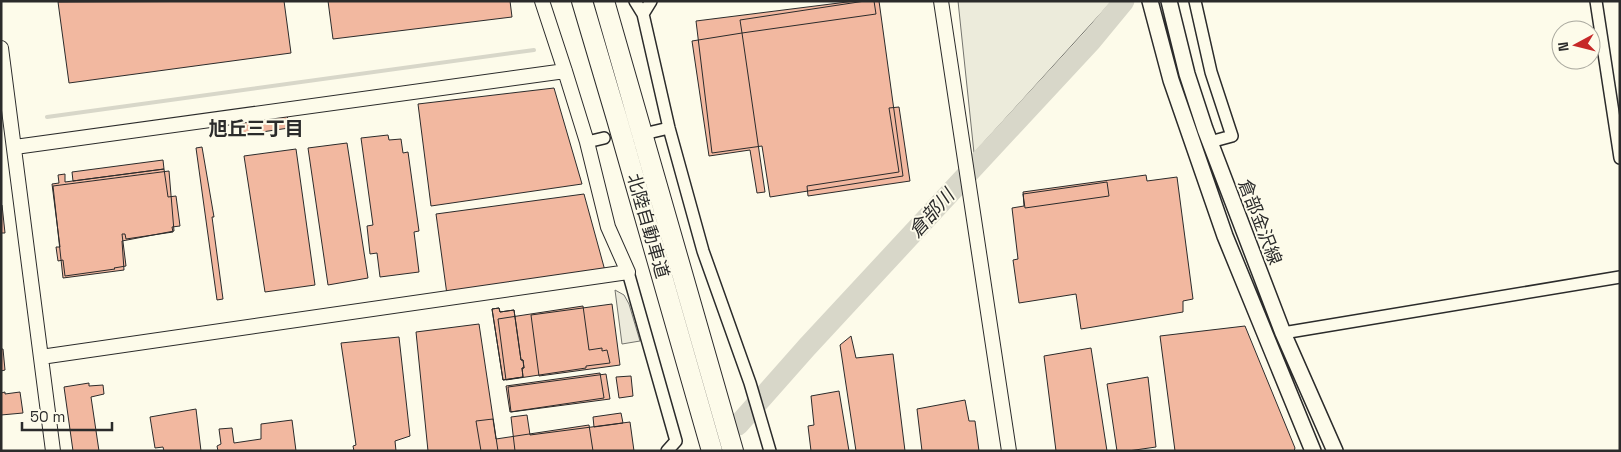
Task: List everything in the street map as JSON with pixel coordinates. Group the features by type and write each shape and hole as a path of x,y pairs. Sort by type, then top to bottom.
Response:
{"highway":[{"name":"北陸自動車道","path":"582,1 712,451"},
{"name":"北陸自動車道","path":"604,1 733,451"}],"main road":[{"name":"倉部金沢線","path":"1169,1 1187,74 1210,142 1283,333 1335,451"},
{"name":"倉部金沢線","path":"1151,4 1171,80 1225,236 1313,451"}],"street":[{"path":"542,1 566,71 587,142 608,227 628,272 676,441 667,451"},
{"path":"635,1 643,14 669,128 703,251 750,383 770,451"},
{"path":"643,14 651,1"},
{"path":"941,1 1009,451"},
{"path":"1196,1 1211,72 1232,136 1210,142"},
{"path":"1596,1 1620,158"},
{"path":"1,48 52,451"},
{"path":"15,147 566,71"},
{"path":"652,132 669,128"},
{"path":"587,142 604,138"},
{"path":"41,357 628,272"},
{"path":"1283,333 1620,277"}],"shaded area":[{"path":"958,1 1112,1 974,153"},
{"path":"615,290 624,295 629,304 640,341 622,344"}],"building":[{"path":"284,1 291,53 69,83 58,2"},
{"path":"328,1 510,1 512,17 333,39"},
{"path":"855,1 879,1 903,176 770,197 762,146 712,153 696,21"},
{"path":"874,1 876,14 742,33 740,20"},
{"path":"742,33 765,192 757,193 750,150 709,156 692,41"},
{"path":"554,88 582,184 431,206 418,104"},
{"path":"286,107 289,128 241,135 238,114"},
{"path":"899,107 910,181 808,196 807,186 899,172 889,108"},
{"path":"388,135 389,140 401,139 403,153 408,152 419,231 414,232 419,272 380,277 377,253 370,254 367,226 373,225 361,138"},
{"path":"347,143 368,278 328,285 308,148"},
{"path":"202,147 214,217 212,217 223,299 217,300 196,148"},
{"path":"296,149 315,285 265,292 244,156"},
{"path":"163,160 164,169 73,181 72,172"},
{"path":"164,169 168,197 176,196 180,226 172,227 173,232 126,239 125,234 122,234 126,266 65,276 63,260 58,261 56,247 60,247 52,184 59,183 58,175 65,174 65,182"},
{"path":"169,171 174,231 122,241 124,270 63,278 53,186"},
{"path":"1146,175 1147,181 1177,177 1193,299 1183,301 1183,312 1081,329 1076,294 1019,303 1013,260 1018,259 1012,208 1024,206 1023,192"},
{"path":"1107,182 1109,196 1025,208 1023,194"},
{"path":"584,194 607,278 448,302 436,214"},
{"path":"2,205 5,233 1,233"},
{"path":"612,304 620,365 539,376 531,315"},
{"path":"583,306 589,350 602,348 602,351 607,350 610,363 506,380 498,319"},
{"path":"499,308 500,312 514,310 521,360 523,360 523,377 503,380 492,309"},
{"path":"499,308 500,312 514,310 521,360 523,360 523,377 503,380 492,309"},
{"path":"479,324 498,451 428,451 416,332"},
{"path":"1245,326 1295,448 1294,451 1175,451 1160,336"},
{"path":"851,336 856,358 893,354 905,451 856,451 840,345"},
{"path":"399,337 410,436 395,441 396,451 354,451 353,446 356,445 341,343"},
{"path":"1091,348 1107,451 1056,451 1044,356"},
{"path":"1,349 3,349 5,370 1,371"},
{"path":"600,373 604,398 510,412 506,386"},
{"path":"606,374 610,399 511,412 508,387"},
{"path":"631,376 633,396 619,398 616,377"},
{"path":"1148,377 1156,447 1117,451 1107,384"},
{"path":"89,383 89,386 103,385 104,394 91,397 99,451 73,451 64,387"},
{"path":"839,391 849,451 811,451 808,426 814,425 811,396"},
{"path":"5,392 5,394 20,392 23,413 1,415 1,393"},
{"path":"965,400 969,421 975,421 979,451 922,451 917,409"},
{"path":"196,409 201,451 164,451 163,447 155,448 150,417"},
{"path":"621,413 623,423 594,427 593,417"},
{"path":"527,415 530,435 630,422 634,451 515,451 511,417"},
{"path":"493,419 496,439 589,425 593,451 481,451 476,421"},
{"path":"292,420 296,451 218,451 217,446 221,444 219,429 232,428 234,443 261,439 261,424"}],"waterway":[{"name":"倉部川","path":"738,425 807,347 1091,41 1124,1"},
{"path":"47,117 534,50"}],"district":[{"name":"旭丘三丁目","path":"256,128"}]}
